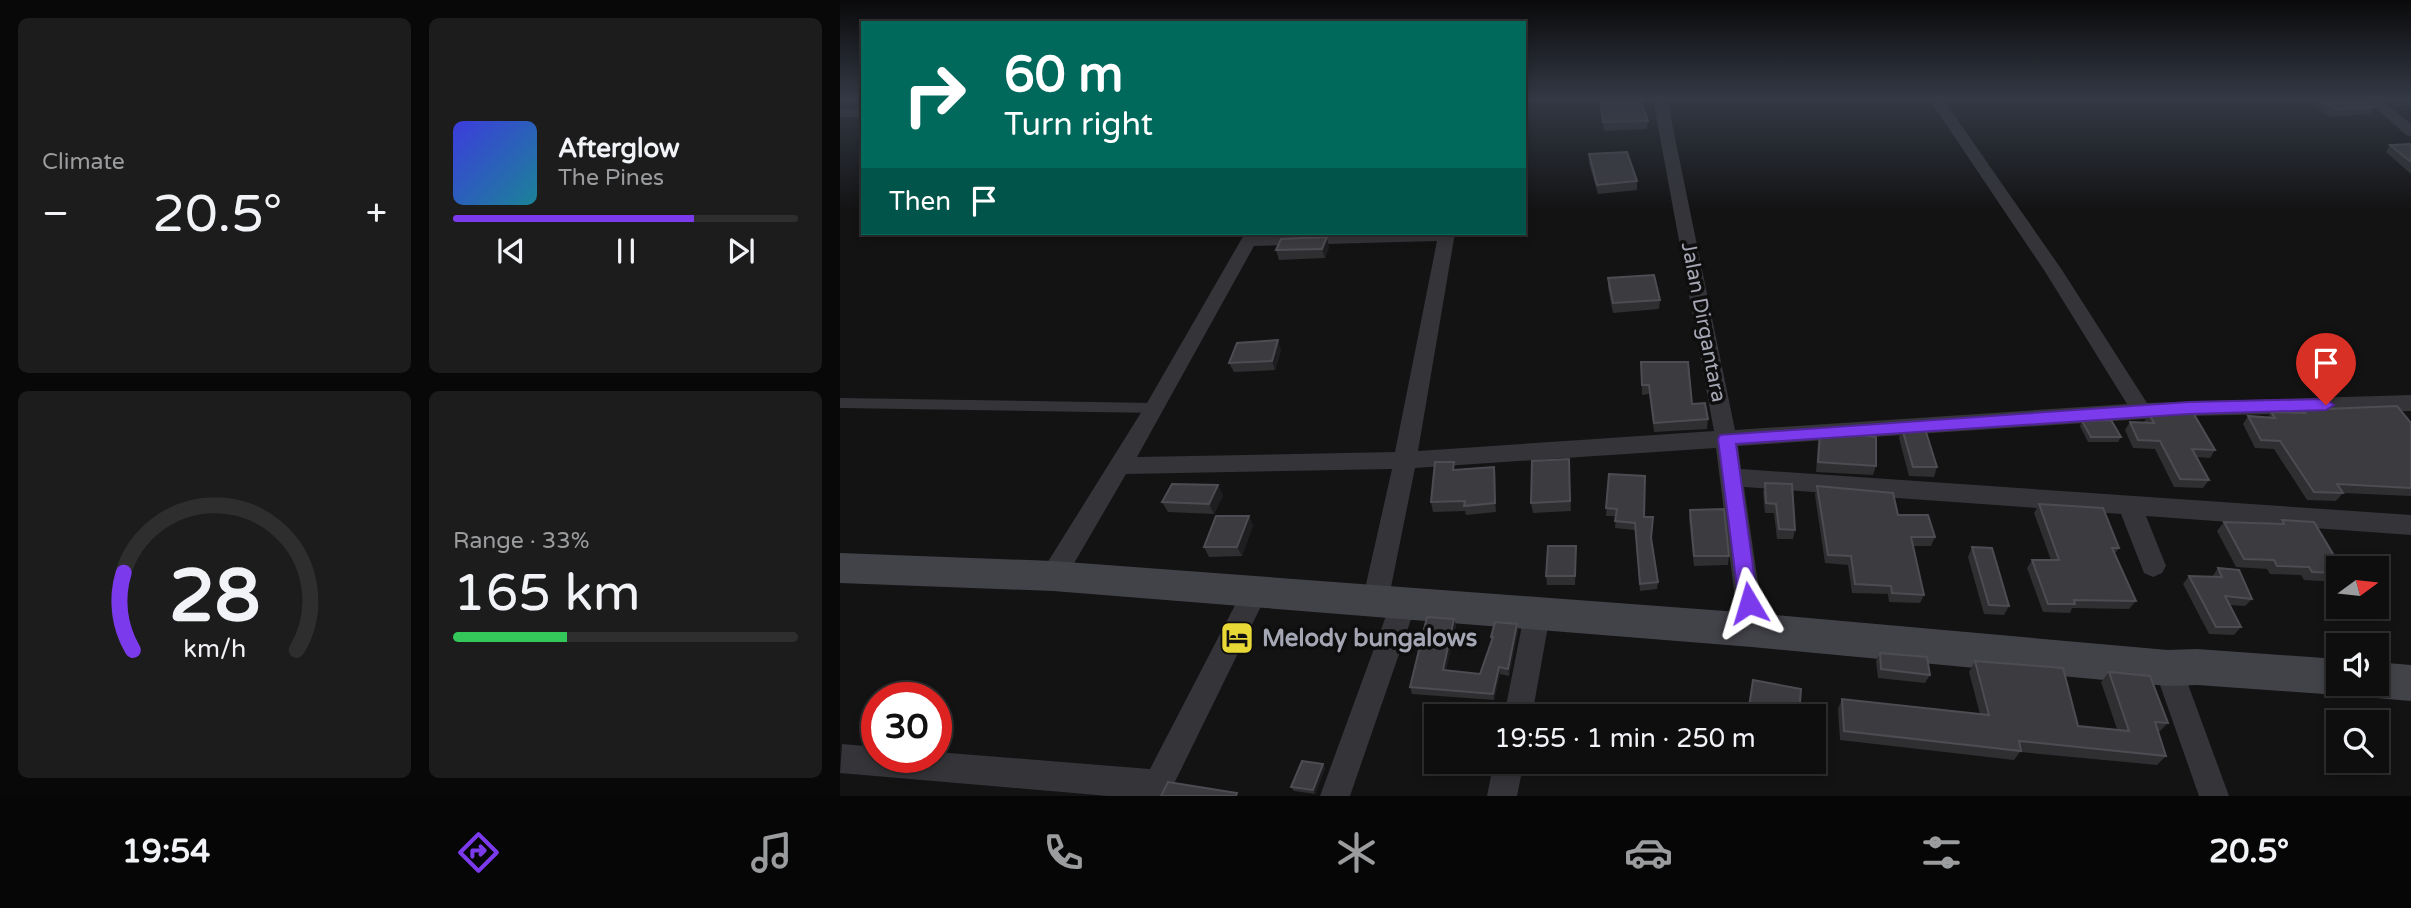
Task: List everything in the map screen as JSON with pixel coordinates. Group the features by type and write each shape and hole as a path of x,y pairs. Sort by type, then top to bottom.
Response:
{"street":[{"name":"Jalan Dirgantara","path":"1667,136 1726,439 1752,630"},
{"path":"1961,136 2053,270 2142,412"},
{"path":"1052,576 1120,466 1251,237 1381,235"},
{"path":"1335,796 1389,603 1405,460 1446,235"},
{"path":"1120,466 1405,460 2189,408 2410,404"},
{"path":"1732,477 2411,526"},
{"path":"2130,506 2153,566"},
{"path":"840,569 1052,576 1752,630 2168,668 2197,667 2326,676"},
{"path":"842,760 1155,791 1255,592"},
{"path":"1520,704 1537,615"},
{"path":"2168,668 2214,796"},
{"path":"2389,681 2411,683"},
{"path":"1502,796 1506,774"}],"lane":[{"path":"840,403 1154,408"}],"building":[{"path":"2411,144 2411,162 2390,145"},
{"path":"1627,152 1637,181 1597,185 1589,154"},
{"path":"1327,237 1322,249 1276,250 1281,239"},
{"path":"1654,275 1660,300 1613,303 1608,278"},
{"path":"1278,340 1272,361 1229,363 1237,343"},
{"path":"1641,362 1688,362 1692,404 1705,403 1708,419 1654,423 1649,385 1642,385"},
{"path":"2397,406 2411,423 2411,488 2337,484 2343,493 2314,492 2280,441 2261,440 2248,416 2275,418 2271,412 2305,413 2302,410"},
{"path":"2192,411 2215,450 2192,449 2209,480 2180,479 2160,441 2138,440 2130,422 2154,423 2149,414"},
{"path":"2111,420 2121,437 2091,437 2082,421"},
{"path":"1902,428 1925,429 1937,467 1913,467"},
{"path":"1843,432 1876,437 1876,466 1818,462 1820,434"},
{"path":"1569,459 1570,501 1531,503 1532,461"},
{"path":"1435,462 1454,462 1453,470 1494,467 1495,503 1464,506 1465,501 1431,502"},
{"path":"1609,474 1645,476 1644,517 1653,517 1651,538 1658,582 1640,584 1635,523 1615,521 1617,509 1606,508"},
{"path":"1765,483 1792,484 1795,530 1779,529 1776,504 1766,503"},
{"path":"1172,484 1218,485 1209,504 1162,502"},
{"path":"1817,486 1893,493 1898,515 1928,515 1935,537 1911,537 1924,595 1892,593 1891,586 1855,584 1851,556 1828,555"},
{"path":"2039,504 2103,508 2119,548 2112,548 2136,601 2074,600 2075,604 2048,604 2032,560 2059,560"},
{"path":"1724,509 1729,556 1694,556 1690,510"},
{"path":"1216,516 1249,516 1237,547 1204,547"},
{"path":"2282,520 2314,522 2334,556 2326,556 2326,573 2312,572 2309,567 2277,566 2274,560 2244,559 2224,522 2284,524"},
{"path":"1548,546 1576,546 1575,576 1546,576"},
{"path":"1972,547 1992,548 2009,606 1989,605"},
{"path":"2218,568 2239,570 2252,599 2225,596 2241,627 2216,627 2189,576 2222,577"},
{"path":"1427,617 1454,619 1443,670 1480,674 1493,637 1495,622 1517,624 1508,669 1499,667 1493,694 1410,687"},
{"path":"1880,653 1927,657 1930,675 1881,669"},
{"path":"1975,661 2063,668 2078,726 2129,731 2109,672 2150,676 2168,723 2155,722 2166,756 2019,741 2021,751 1844,731 1842,699 1989,715"},
{"path":"1753,680 1801,689 1800,704 1749,704"},
{"path":"1302,761 1323,764 1313,790 1291,787"},
{"path":"1168,782 1237,793 1236,796 1161,796"}],"place":[{"name":"Melody bungalows","path":"1237,638"}],"route":[{"path":"1749,603 1726,439 2189,408 2326,405"}]}
